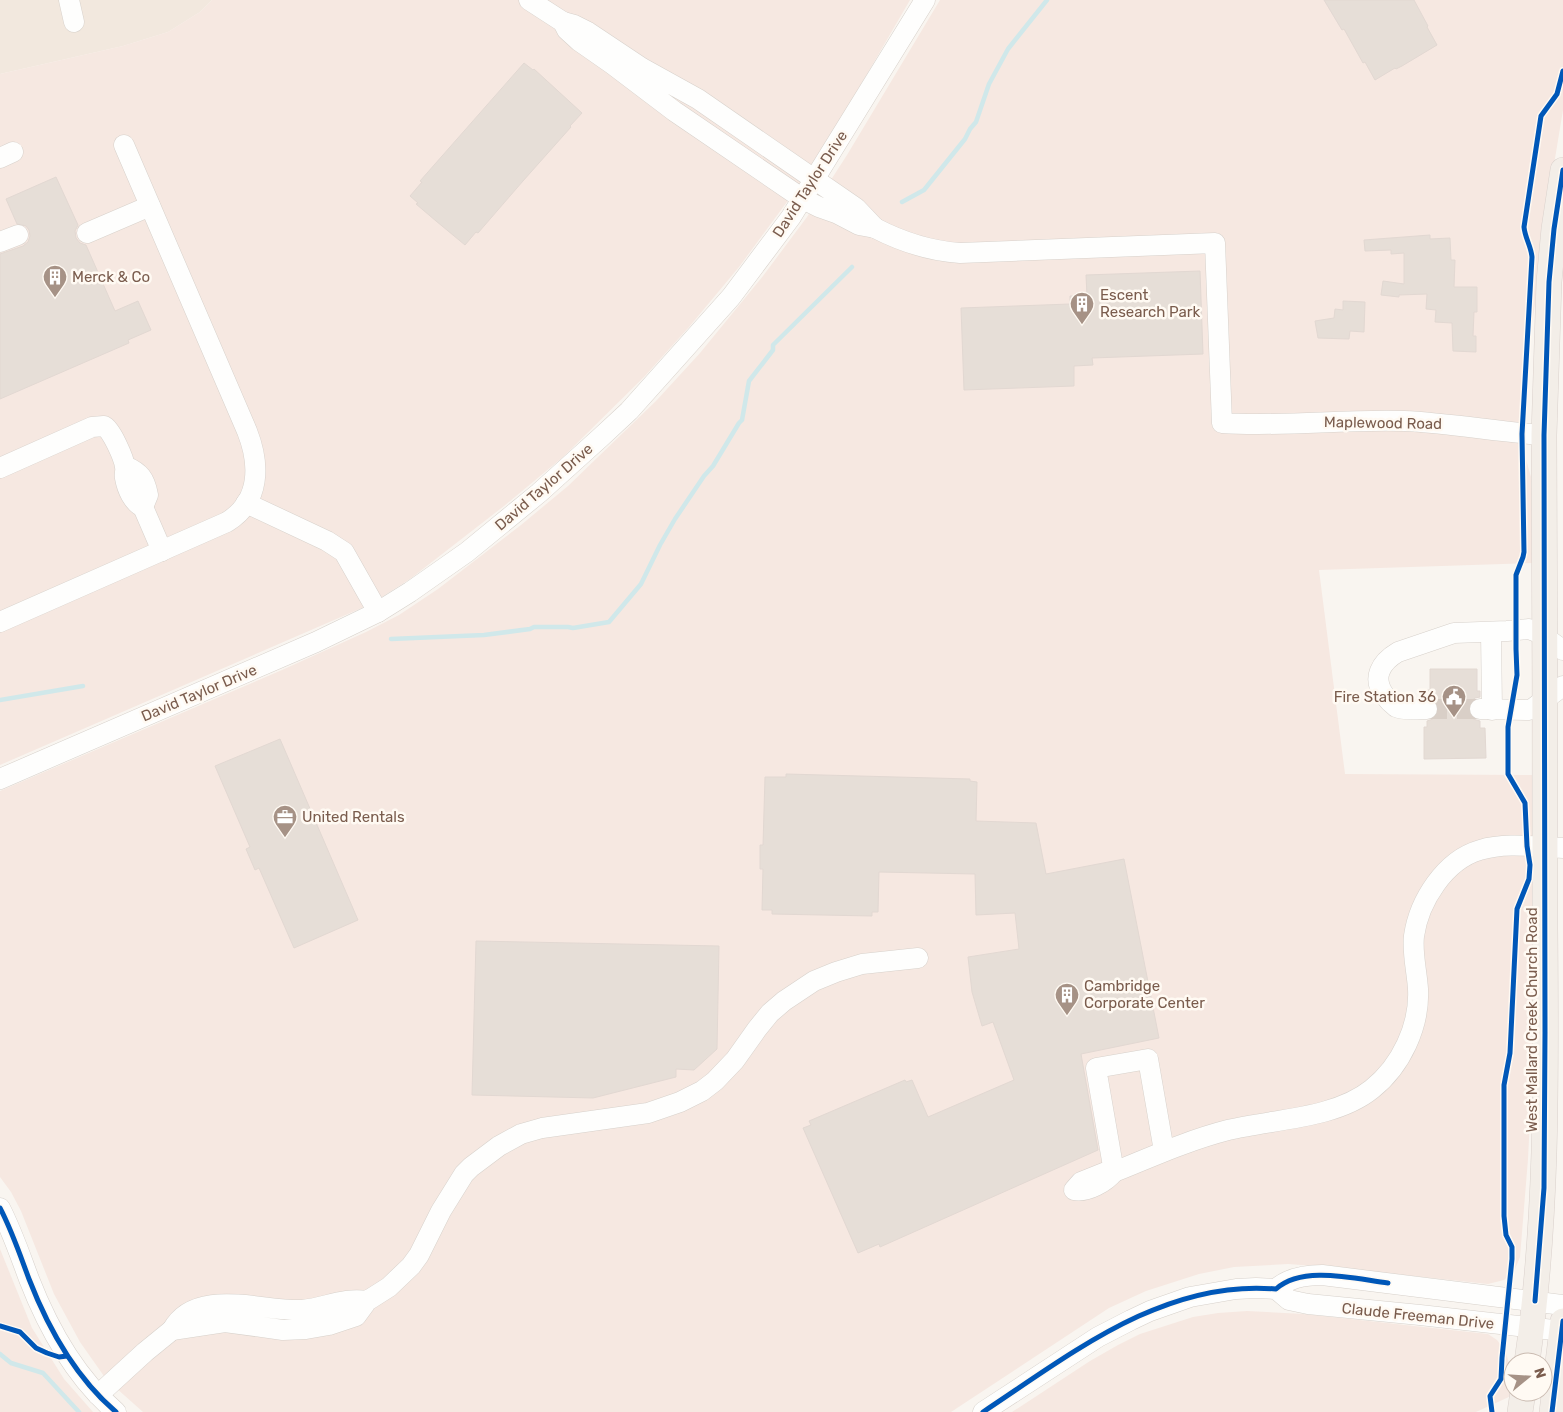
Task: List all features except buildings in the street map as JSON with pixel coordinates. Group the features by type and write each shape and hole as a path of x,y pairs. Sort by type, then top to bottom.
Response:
{"main road":[{"name":"West Mallard Creek Church Road","path":"1528,1352 1535,1301 1544,1188 1545,1032 1554,848 1554,644 1544,435 1549,282 1563,170"},
{"path":"1552,1412 1563,1328"}],"street":[{"path":"68,0 74,22"},
{"path":"529,0 563,22 581,28 642,68 693,96 856,208 875,228"},
{"name":"David Taylor Drive","path":"0,779 316,642 378,612 410,592 473,547 539,493 602,437 660,377 726,303 803,199 925,0"},
{"path":"563,22 579,41 674,111 803,199 819,208 836,212 859,225 875,228"},
{"path":"0,622 227,522 239,513 252,493 256,473 255,453 252,443 124,145"},
{"path":"87,233 150,206"},
{"name":"Maplewood Road","path":"875,228 902,240 932,249 960,253 1215,243 1222,423 1405,421 1544,435"},
{"path":"0,468 92,427 101,425 107,427 125,466 126,481 133,498 143,507 162,551"},
{"path":"246,503 340,548 347,556 378,612"},
{"path":"1427,709 1400,708 1392,704 1383,695 1379,686 1379,673 1386,660 1398,652 1454,633 1529,629 1539,633 1554,644"},
{"path":"1491,632 1486,710 1528,710 1536,708 1554,693"},
{"path":"1164,1152 1148,1059 1096,1068 1114,1172 1228,1130 1331,1110 1353,1101 1372,1089 1392,1068 1406,1045 1411,1032 1415,1020 1418,996 1414,936 1422,909 1432,887 1456,863 1480,850 1506,846 1554,848"},
{"path":"98,1395 172,1330 179,1319 190,1312 217,1304 234,1303 290,1310 318,1308 352,1300 367,1301 389,1287 410,1266 419,1255 441,1211 464,1174 499,1146 521,1134 542,1128 648,1113 680,1102 702,1091 715,1081 735,1060 770,1013 814,981 858,965 918,958"},
{"path":"0,1208 46,1319 68,1356 98,1395 116,1412"},
{"name":"Claude Freeman Drive","path":"1276,1290 1281,1285 1299,1278 1322,1276 1563,1305"},
{"name":"Claude Freeman Drive","path":"983,1412 1098,1337 1150,1311 1211,1292 1256,1288 1276,1290 1289,1300 1308,1304 1532,1328 1563,1328"}],"shaded area":[{"path":"0,0 212,0 200,12 168,32 123,46 0,74"},
{"path":"212,0 910,0 845,112 798,187 739,267 644,377 563,457 504,506 410,579 371,604 0,765 0,74 123,46 168,32 200,12"},
{"path":"940,0 1563,0 1563,110 1542,237 1530,337 1525,456 1531,477 1534,563 1319,570 1345,774 1535,775 1534,1037 1528,1159 1520,1257 1515,1269 1504,1280 1488,1284 1288,1264 1234,1267 1199,1274 1146,1291 1109,1308 951,1412 143,1412 106,1379 80,1342 54,1294 21,1211 0,1177 0,791 282,670 399,615 438,589 568,486 656,401 700,353 763,276 807,217 847,155"},
{"path":"0,1249 32,1328 64,1379 93,1412 0,1412"},
{"path":"1247,1311 1304,1314 1488,1334 1497,1340 1506,1352 1503,1352 1503,1400 1476,1412 1012,1412 1090,1361 1140,1334 1193,1317"}],"waterway":[{"path":"902,202 924,190 965,139 976,122 989,84 1008,49 1047,0"},
{"path":"391,639 484,635 534,627 573,628 609,622 641,584 675,519 713,466 742,420 749,381 773,350 773,345 852,267"},
{"path":"0,700 83,686"},
{"path":"0,1354 11,1363 43,1373 79,1412"}],"tunnel":[{"path":"1427,709 1480,709"}],"cycle path":[{"path":"1492,1412 1490,1396 1501,1379 1512,1259 1512,1247 1506,1235 1504,1216 1504,1085 1510,1053 1517,909 1529,879 1530,865 1525,803 1508,774 1508,727 1517,675 1516,575 1524,552 1522,434 1532,257 1524,227 1541,116 1557,94 1563,71"},
{"path":"1535,1301 1544,1188 1544,435 1549,282 1554,229 1563,170"},
{"path":"0,1208 45,1316 64,1351 88,1383 116,1412"},
{"path":"983,1412 1085,1345 1120,1325 1157,1308 1195,1296 1235,1289 1276,1289 1300,1277 1345,1277 1388,1283"},
{"path":"1552,1412 1563,1321"},
{"path":"0,1326 20,1332 36,1348 47,1353 59,1357 67,1356"}],"place":[{"name":"Merck & Co","path":"55,298"},
{"name":"Escent Research Park","path":"1082,325"},
{"name":"Fire Station 36","path":"1454,718"},
{"name":"United Rentals","path":"285,838"},
{"name":"Cambridge Corporate Center","path":"1067,1016"}]}
